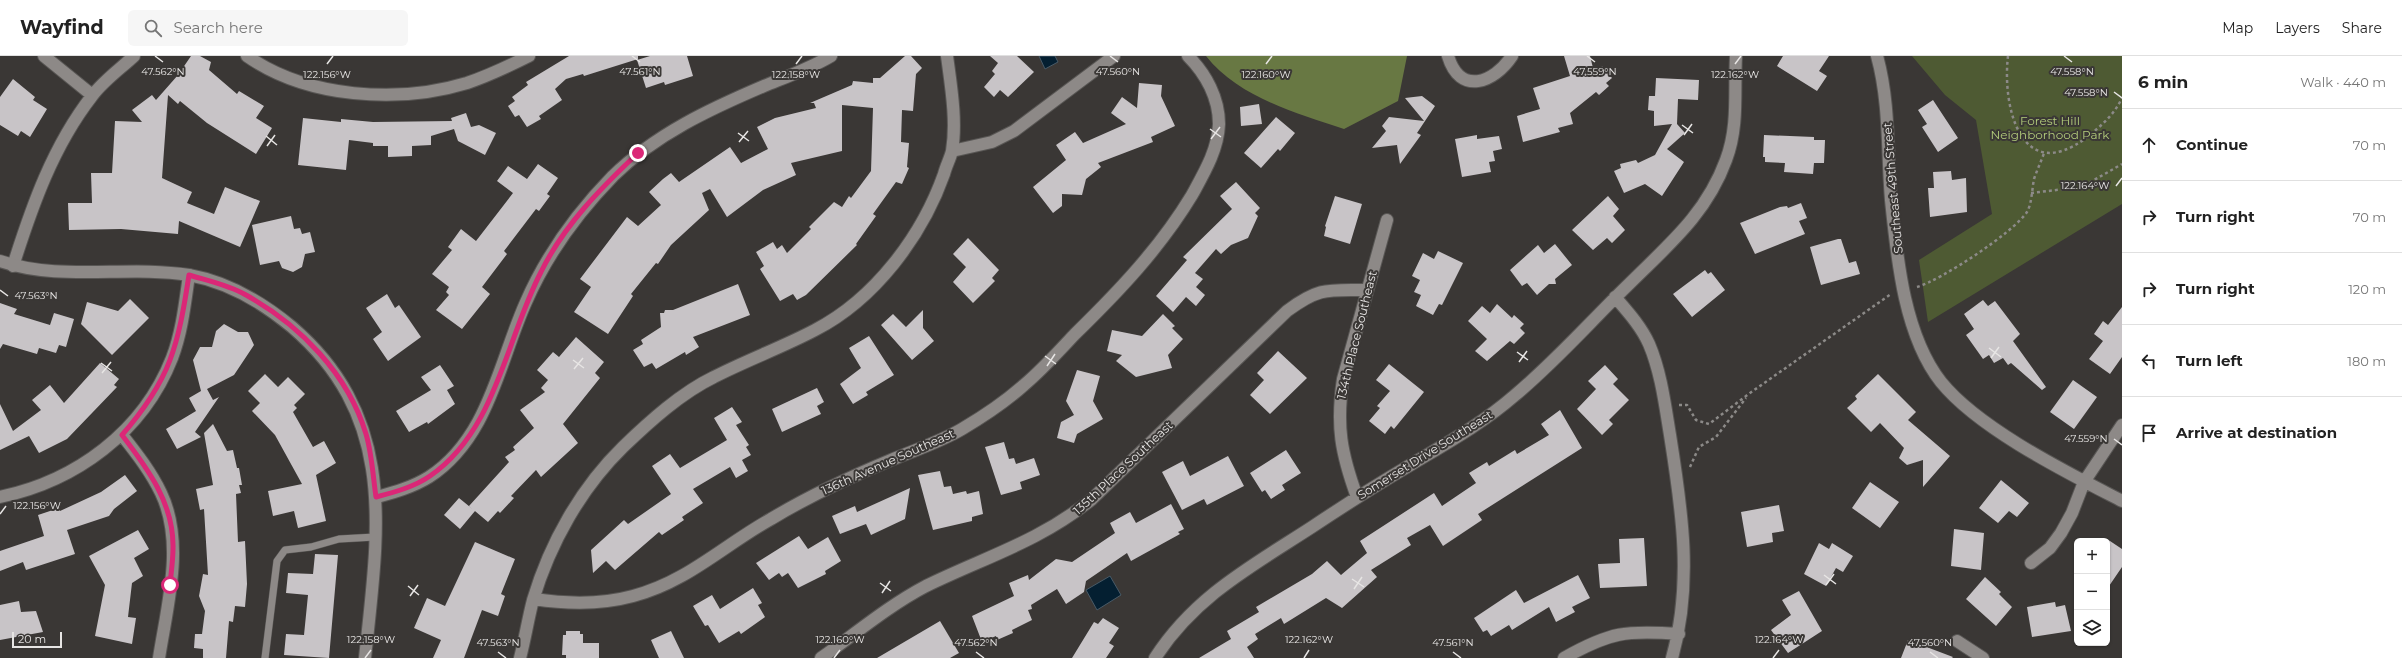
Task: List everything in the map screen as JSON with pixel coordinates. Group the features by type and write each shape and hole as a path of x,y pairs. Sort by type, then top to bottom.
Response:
{"street":[{"path":"44,56 92,95"},
{"path":"13,266 32,207 47,172 63,141 92,95 134,56"},
{"path":"247,56 281,75 320,88 393,94 426,91 468,83 529,56"},
{"path":"376,497 406,489 429,477 448,463 468,441 484,410 526,303 541,270 559,241 582,210 613,176 638,153 670,131 715,107 831,56"},
{"path":"520,658 534,599 558,535 596,479 622,448 657,417 712,378 816,330 846,310 893,263 919,229 938,190 952,151 953,109 947,56"},
{"path":"952,151 992,142 1014,131 1114,56"},
{"path":"1448,56 1452,69 1465,81 1485,81 1503,69 1512,56"},
{"name":"Somerset Drive Southeast","path":"1155,658 1168,639 1209,595 1357,497 1459,436 1514,397 1563,352 1701,210 1715,188 1727,158 1736,117 1736,56"},
{"name":"Southeast 49th Street","path":"1877,56 1881,70 1889,138 1892,200 1903,290 1915,333 1924,353 1941,382 1965,406 2004,435 2084,482 2122,501"},
{"name":"136th Avenue Southeast","path":"534,599 564,603 594,603 632,596 664,586 691,572 769,519 832,486 960,430 997,407 1025,385 1143,265 1175,223 1205,172 1215,148 1219,124 1211,89 1205,75 1191,59"},
{"name":"134th Place Southeast","path":"1357,497 1343,458 1339,428 1339,405 1343,379 1387,220"},
{"path":"0,261 13,266 49,271 87,273 147,271 189,275 221,284 246,294 275,313 329,363 349,394 366,434 376,497 375,536 366,658"},
{"path":"0,497 21,492 59,477 79,466 122,435 147,407 161,383 172,357 180,330 189,275"},
{"name":"135th Place Southeast","path":"821,658 888,610 926,587 1021,545 1069,518 1092,500 1287,312 1301,301 1315,293 1327,290 1367,290"},
{"path":"1615,297 1634,320 1649,344 1663,390 1681,499 1685,559 1679,634 1672,658"},
{"path":"2031,563 2050,548 2061,533 2072,513 2084,482 2122,425"},
{"path":"122,435 147,467 162,494 169,517 173,548 159,658"},
{"path":"1564,658 1588,644 1613,635 1639,631 1679,634"},
{"path":"1958,642 1983,658"}],"lane":[{"path":"265,658 278,561 285,550 311,547 339,539 375,536"}],"path":[{"path":"2008,56 2006,80 2013,120 2020,135 2030,147 2044,153 2062,152 2084,139 2110,117 2122,98"},
{"path":"1679,406 1687,405 1696,420 1709,424 1888,295 1926,285 1970,259 2027,211 2031,193 2044,153"},
{"path":"2031,193 2082,187 2122,164"},
{"path":"1687,469 1690,468 1699,447 1716,438 1750,393"}],"green space":[{"path":"1206,56 1407,56 1398,101 1344,129 1288,110 1251,93 1219,70"},
{"name":"Forest Hill Neighborhood Park","path":"1912,56 2122,56 2122,204 1928,322 1919,260 1992,214 1976,120 1945,95"}],"water":[{"path":"1039,56 1055,56 1058,62 1045,69"},
{"path":"1110,576 1121,595 1097,610 1086,590"}],"building":[{"path":"191,56 200,56 211,62 209,70 237,94 239,91 264,106 256,118 272,128 256,154 207,123 180,101 178,104 168,95 162,178 192,192 187,203 214,214 225,187 260,201 240,247 179,221 178,234 121,229 69,230 68,203 92,203 91,173 112,173 115,121 142,122 132,110 152,95 156,100 178,75"},
{"path":"569,56 638,56 638,59 584,76 583,74 566,79 555,89 562,100 539,116 541,119 527,127 519,115 515,117 508,106 515,101 512,97 528,85 526,82"},
{"path":"650,56 687,56 693,76 665,85 664,82 646,88 637,60"},
{"path":"905,56 911,56 922,68 916,74 913,111 902,110 901,142 909,143 907,167 909,168 902,184 896,182 873,214 876,216 856,244 857,245 806,295 797,300 793,294 780,301 760,269 764,266 756,252 773,242 777,249 782,245 787,253 811,229 809,227 834,202 842,207 849,196 851,198 871,171 873,108 842,105 842,151 791,163 796,175 763,190 727,217 710,189 702,193 709,210 671,245 658,264 656,263 631,294 633,296 608,334 574,312 591,287 580,279 627,217 638,226 661,205 649,192 663,179 671,173 679,182 730,147 741,163 768,149 757,127 775,118 816,108 814,103 810,103 852,85 853,81 873,83 873,78 880,78"},
{"path":"990,56 1017,56 1034,72 1008,97 1000,90 994,97 984,87 995,74 992,71 998,63"},
{"path":"1564,56 1590,56 1594,72 1602,66 1612,78 1606,83 1609,86 1599,95 1596,92 1570,113 1573,124 1558,128 1560,132 1523,142 1517,116 1540,109 1533,88 1570,76"},
{"path":"1783,56 1829,56 1819,71 1827,76 1817,91 1777,66"},
{"path":"1656,78 1699,80 1698,100 1678,99 1677,124 1685,133 1667,149 1684,162 1662,196 1645,184 1624,193 1614,171 1621,168 1620,164 1636,160 1638,163 1655,155 1672,124 1654,126 1654,111 1648,110 1649,96 1655,96"},
{"path":"13,79 35,97 33,100 47,109 30,137 21,131 18,136 0,125 0,97"},
{"path":"1139,83 1162,85 1161,96 1175,126 1151,137 1153,142 1098,163 1101,167 1086,179 1082,195 1062,194 1062,206 1053,213 1033,187 1066,160 1056,145 1075,132 1083,143 1126,124 1111,113 1122,97 1137,108"},
{"path":"1422,96 1435,106 1417,133 1421,135 1400,164 1397,145 1372,148 1386,131 1382,126 1389,117 1424,121 1405,98"},
{"path":"1933,100 1958,138 1938,152 1922,127 1927,124 1918,110"},
{"path":"1259,104 1262,124 1241,126 1240,107"},
{"path":"466,113 471,127 479,125 496,133 485,155 458,141 454,129 431,136 431,145 412,146 412,156 388,157 388,146 373,146 373,143 349,140 346,170 298,165 303,118 341,122 341,119 373,122 452,121 451,118"},
{"path":"1276,117 1295,133 1280,151 1278,149 1261,168 1244,153"},
{"path":"1477,135 1477,139 1499,136 1502,149 1493,151 1495,161 1489,162 1491,172 1462,177 1455,139"},
{"path":"1764,135 1814,137 1814,140 1825,140 1824,163 1814,163 1813,174 1784,172 1785,163 1765,162 1765,157 1763,157"},
{"path":"538,164 558,178 547,194 550,196 539,211 536,209 504,251 507,254 482,287 490,294 462,329 436,310 449,295 446,292 449,287 432,274 452,250 448,247 461,229 476,241 513,193 497,181 508,166 527,179"},
{"path":"1951,171 1952,180 1966,178 1967,212 1930,217 1928,188 1934,188 1933,172"},
{"path":"1236,182 1260,208 1255,213 1258,216 1248,238 1231,245 1221,254 1216,249 1195,273 1203,279 1196,287 1205,295 1196,306 1186,297 1173,312 1156,296 1187,260 1183,257 1232,209 1220,196"},
{"path":"1335,196 1362,204 1350,244 1324,236 1325,226"},
{"path":"1608,196 1619,209 1613,216 1625,230 1612,243 1607,238 1593,250 1572,230"},
{"path":"1801,203 1807,218 1799,221 1805,234 1755,254 1740,223 1780,207 1787,206 1788,208"},
{"path":"291,216 294,229 300,228 302,234 310,232 315,252 305,254 302,267 293,272 282,268 279,261 260,265 252,225"},
{"path":"968,238 999,270 992,278 995,281 973,303 953,282 966,267 953,254"},
{"path":"1841,239 1849,263 1856,261 1860,274 1821,285 1810,247"},
{"path":"1555,244 1572,265 1555,279 1556,284 1549,284 1537,295 1527,283 1522,286 1510,270 1538,245 1544,253"},
{"path":"1438,251 1463,263 1442,305 1439,304 1433,315 1416,306 1421,295 1414,292 1420,280 1412,276 1423,253 1434,259"},
{"path":"1705,270 1708,274 1711,272 1725,290 1692,317 1673,294"},
{"path":"738,284 750,315 693,337 699,347 686,355 685,352 656,369 652,363 644,367 633,350 643,344 641,340 661,327 660,313 664,313 665,310 673,310"},
{"path":"387,294 395,308 399,305 421,337 388,361 373,339 382,332 366,308"},
{"path":"130,299 149,318 112,355 81,324 87,302 118,311"},
{"path":"1983,300 1988,306 1995,301 2020,334 2013,341 2046,387 2042,390 2011,363 2008,365 2003,358 1994,363 1989,355 1983,359 1966,335 1974,329 1964,314"},
{"path":"0,303 17,309 14,314 50,325 54,313 74,319 66,347 59,345 56,353 39,348 37,354 3,344 0,349"},
{"path":"1497,304 1512,318 1514,315 1524,324 1520,328 1525,333 1514,344 1510,341 1487,361 1475,351 1487,339 1468,321 1482,306 1490,313"},
{"path":"2122,307 2122,357 2110,374 2089,359 2103,341 2094,334 2103,321 2108,325"},
{"path":"923,310 923,328 934,341 912,360 881,325 893,314 906,327"},
{"path":"1163,314 1175,326 1172,328 1183,339 1168,355 1172,368 1136,377 1116,361 1122,355 1107,351 1112,330 1142,336"},
{"path":"224,324 238,332 248,332 254,345 234,375 207,389 213,400 219,397 195,432 201,437 177,449 166,429 196,411 189,398 201,391 193,360 200,347 212,347 216,331"},
{"path":"869,336 894,375 866,392 868,395 853,404 840,384 861,368 849,348"},
{"path":"576,337 604,362 595,373 600,378 563,424 578,443 541,477 536,470 511,496 514,498 500,513 498,511 488,522 469,506 509,462 505,457 515,450 513,447 534,428 520,410 545,392 541,388 548,380 537,370 553,352 559,357"},
{"path":"1278,351 1307,378 1270,414 1250,395 1264,380 1257,373"},
{"path":"100,363 119,379 114,385 117,387 67,439 39,453 29,436 0,450 0,404 13,431 41,410 32,400 50,385 64,403"},
{"path":"1389,364 1424,392 1394,429 1391,426 1385,434 1369,421 1380,408 1377,406 1390,391 1376,380"},
{"path":"440,365 454,386 447,390 455,404 428,424 427,422 409,432 396,411 431,390 421,377"},
{"path":"1605,365 1618,379 1613,384 1629,400 1609,420 1613,424 1602,435 1577,409 1596,389 1588,381"},
{"path":"1077,370 1100,376 1093,401 1103,419 1077,434 1074,443 1057,438 1061,422 1074,415 1066,401"},
{"path":"265,374 278,387 288,377 305,394 294,405 297,408 293,412 313,447 324,441 336,463 316,475 326,521 298,528 294,511 273,516 268,491 302,484 275,435 252,411 260,403 248,391"},
{"path":"1878,374 1916,412 1908,420 1950,456 1923,487 1923,460 1907,465 1899,458 1904,448 1880,423 1871,432 1847,408 1857,399 1855,396"},
{"path":"2073,380 2097,397 2074,429 2050,412"},
{"path":"817,388 824,402 817,406 821,414 782,432 772,409"},
{"path":"732,407 742,422 736,425 749,445 746,447 751,455 742,460 748,471 736,478 730,467 693,489 703,503 682,517 684,520 662,535 659,532 615,570 606,561 593,573 591,550 624,520 628,524 671,494 652,466 670,454 680,468 727,440 714,418"},
{"path":"1560,410 1582,448 1478,514 1482,520 1443,546 1430,525 1407,538 1411,545 1371,570 1377,577 1342,608 1326,598 1284,624 1281,618 1255,634 1258,639 1247,647 1254,658 1199,658 1231,639 1227,631 1259,612 1256,607 1312,574 1327,561 1341,575 1367,553 1360,541 1434,493 1442,506 1476,483 1469,473 1487,462 1489,466 1515,450 1517,454 1549,435 1541,424"},
{"path":"213,424 227,451 233,450 237,468 239,468 242,485 239,485 241,493 236,494 238,542 245,541 247,584 245,607 235,606 233,622 229,621 226,658 203,658 203,649 194,648 195,634 202,634 205,611 199,596 203,574 208,575 204,509 200,510 196,489 213,485 204,433"},
{"path":"1004,442 1009,459 1014,458 1016,464 1034,458 1040,475 1020,482 1022,489 1001,495 985,447"},
{"path":"1286,450 1301,473 1282,485 1285,490 1271,499 1265,490 1262,492 1250,473"},
{"path":"1228,456 1244,486 1207,505 1204,499 1182,510 1162,472 1183,461 1190,476"},
{"path":"940,471 944,487 951,486 953,494 966,491 967,494 979,491 983,514 972,517 972,521 933,530 918,475"},
{"path":"125,475 137,491 114,509 109,516 67,530 75,554 26,570 23,562 0,571 0,551 44,536 38,515 59,508 60,511 101,492"},
{"path":"2001,480 2029,503 2017,517 2009,511 1998,523 1979,508"},
{"path":"1870,482 1899,502 1880,528 1852,508"},
{"path":"910,488 905,519 871,535 866,524 840,534 832,516 855,506 857,512"},
{"path":"459,498 475,511 460,529 444,515"},
{"path":"1171,504 1184,529 1178,532 1180,534 1131,561 1127,553 1086,581 1084,592 1066,604 1057,589 1031,605 1032,609 1028,610 1032,620 1012,630 1013,633 997,640 996,636 982,642 972,616 1014,596 1009,583 1028,575 1029,580 1056,559 1072,562 1115,533 1110,523 1130,512 1136,523"},
{"path":"1779,505 1784,531 1772,533 1773,542 1747,547 1741,512"},
{"path":"1954,529 1984,533 1981,570 1951,566"},
{"path":"138,530 149,549 134,558 143,576 132,583 128,617 136,618 132,644 95,636 105,585 89,556"},
{"path":"799,536 808,549 828,537 841,561 825,571 826,574 798,588 788,573 782,577 779,573 769,580 756,563"},
{"path":"1644,538 1647,586 1600,588 1598,564 1620,563 1619,539"},
{"path":"2110,541 2122,549 2122,567 2110,585"},
{"path":"475,542 515,559 501,594 505,596 498,616 482,610 464,658 433,658 441,640 414,628 427,598 445,606"},
{"path":"1819,543 1829,549 1832,543 1853,556 1843,572 1836,568 1826,586 1804,574"},
{"path":"315,554 338,555 329,658 284,655 286,634 304,635 308,595 286,593 288,573 313,574"},
{"path":"1578,575 1590,598 1572,607 1575,612 1556,622 1549,607 1512,630 1509,625 1491,636 1487,630 1483,632 1474,618 1516,590 1524,603"},
{"path":"1985,577 2001,592 1999,594 2012,607 1996,626 1966,599"},
{"path":"753,588 762,603 758,605 765,617 741,634 739,631 719,643 708,625 705,626 693,606 712,595 720,609"},
{"path":"1799,591 1822,631 1788,653 1771,630 1791,615 1782,600"},
{"path":"19,601 21,612 36,611 43,632 0,640 0,605"},
{"path":"2055,602 2056,607 2065,605 2071,631 2032,637 2027,607"},
{"path":"1103,618 1119,628 1109,643 1114,646 1106,658 1072,658 1094,622 1098,624"},
{"path":"940,621 959,653 950,658 877,658"},
{"path":"566,631 580,631 580,634 583,634 583,643 599,643 599,658 566,658 566,655 562,655 563,635 566,635"},
{"path":"671,631 684,658 659,658 651,640"},
{"path":"1908,640 1953,657 1901,658"}],"route":[{"path":"170,585 173,548 169,517 162,494 147,467 122,435 147,407 161,383 172,357 180,330 189,275 221,284 246,294 275,313 303,337 329,363 349,394 366,434 376,497 406,489 429,477 448,463 468,441 484,410 526,303 541,270 559,241 582,210 613,176 638,153"}]}
